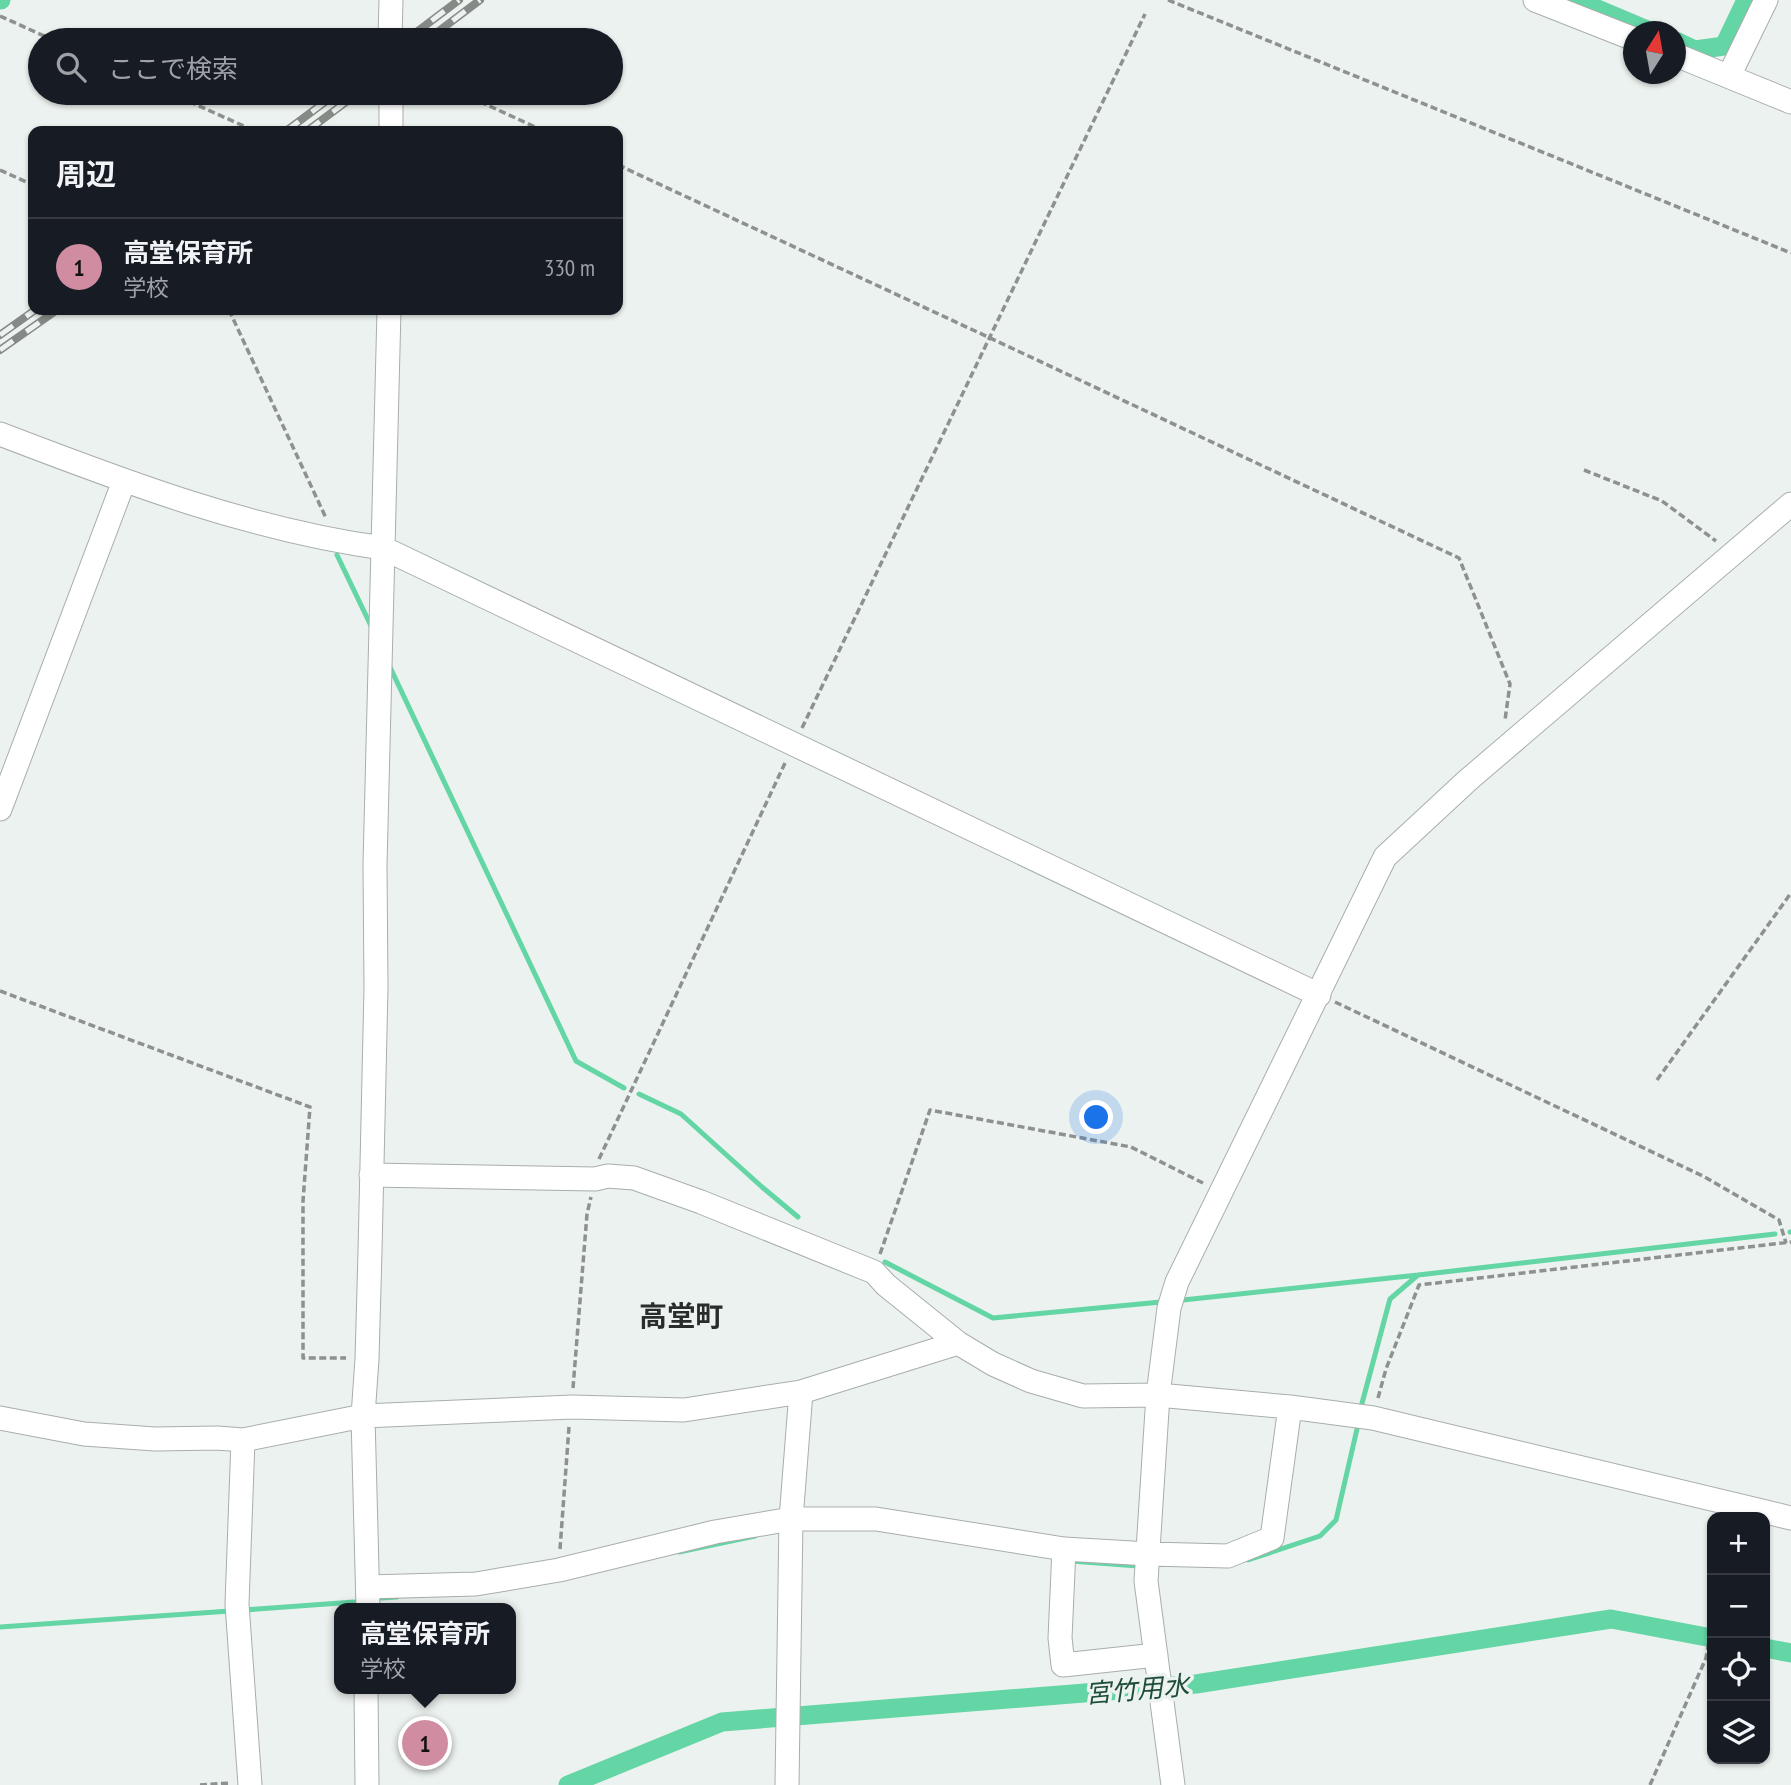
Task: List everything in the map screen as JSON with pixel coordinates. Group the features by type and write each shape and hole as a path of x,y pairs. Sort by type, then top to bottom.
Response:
{"street":[{"path":"390,28 391,0"},
{"path":"1535,0 1623,35"},
{"path":"1729,76 1766,0"},
{"path":"1686,59 1791,102"},
{"path":"391,105 391,126"},
{"path":"390,315 375,865 376,989 367,1359 363,1416 368,1598 559,1570 715,1532 792,1522 876,1520 1064,1549 1228,1556 1272,1538 1290,1407"},
{"path":"0,435 124,481 270,527 337,542 383,548 1319,995"},
{"path":"0,809 124,481"},
{"path":"1173,1785 1146,1581 1158,1395 1169,1308 1177,1282 1385,857 1468,780 1501,755 1791,504"},
{"path":"371,1175 595,1180 608,1176 634,1178 874,1272 886,1285 958,1343 993,1364 1031,1381 1083,1396 1158,1395 1290,1407 1373,1418 1791,1518"},
{"path":"0,1418 84,1434 155,1439 243,1440 363,1416 572,1407 684,1410 801,1392 958,1343"},
{"path":"787,1785 791,1549 801,1392"},
{"path":"243,1440 237,1604 250,1783"},
{"path":"1064,1549 1060,1638 1063,1665 1157,1662"},
{"path":"366,1694 367,1785"}],"path":[{"path":"1168,0 1791,253"},
{"path":"559,1570 587,1214 600,1156 1144,14"},
{"path":"0,16 28,29"},
{"path":"197,105 244,126"},
{"path":"487,105 533,126"},
{"path":"623,167 1459,558 1510,684 1501,755"},
{"path":"0,170 28,183"},
{"path":"231,315 337,542"},
{"path":"1584,470 1662,501 1734,554"},
{"path":"1657,1080 1791,893"},
{"path":"0,991 310,1107 303,1201 303,1358 367,1359"},
{"path":"1319,995 1703,1176 1779,1220 1788,1243 1419,1285 1385,1369 1373,1418"},
{"path":"874,1272 930,1110 1131,1147 1221,1193"},
{"path":"1650,1785 1706,1658 1710,1638"},
{"path":"200,1785 250,1783"}],"waterway":[{"path":"1576,0 1626,21"},
{"path":"1686,46 1695,50 1724,46 1746,0"},
{"path":"337,555 372,628"},
{"path":"389,665 576,1061 624,1088"},
{"path":"639,1094 681,1114 798,1217"},
{"path":"1361,1407 1390,1299 1418,1275 1775,1234"},
{"path":"885,1262 993,1318 1161,1302"},
{"path":"1183,1300 1418,1275"},
{"path":"1248,1560 1320,1536 1336,1520 1357,1429"},
{"path":"679,1552 755,1536"},
{"path":"1071,1561 1138,1566"},
{"path":"381,1598 397,1597"},
{"path":"340,1603 354,1602"},
{"path":"244,1610 334,1603"},
{"path":"0,1627 230,1611"},
{"name":"宮竹用水","path":"568,1785 722,1722 1196,1684 1611,1619 1707,1637"},
{"name":"宮竹用水","path":"1770,1649 1791,1653"}],"railway":[{"path":"422,28 459,0"},
{"path":"443,28 480,0"},
{"path":"293,126 321,105"},
{"path":"314,126 342,105"},
{"path":"0,335 28,315"},
{"path":"0,350 50,315"}],"place":[{"name":"高堂保育所","path":"425,1743"}],"district":[{"name":"高堂町","path":"681,1315"}]}
